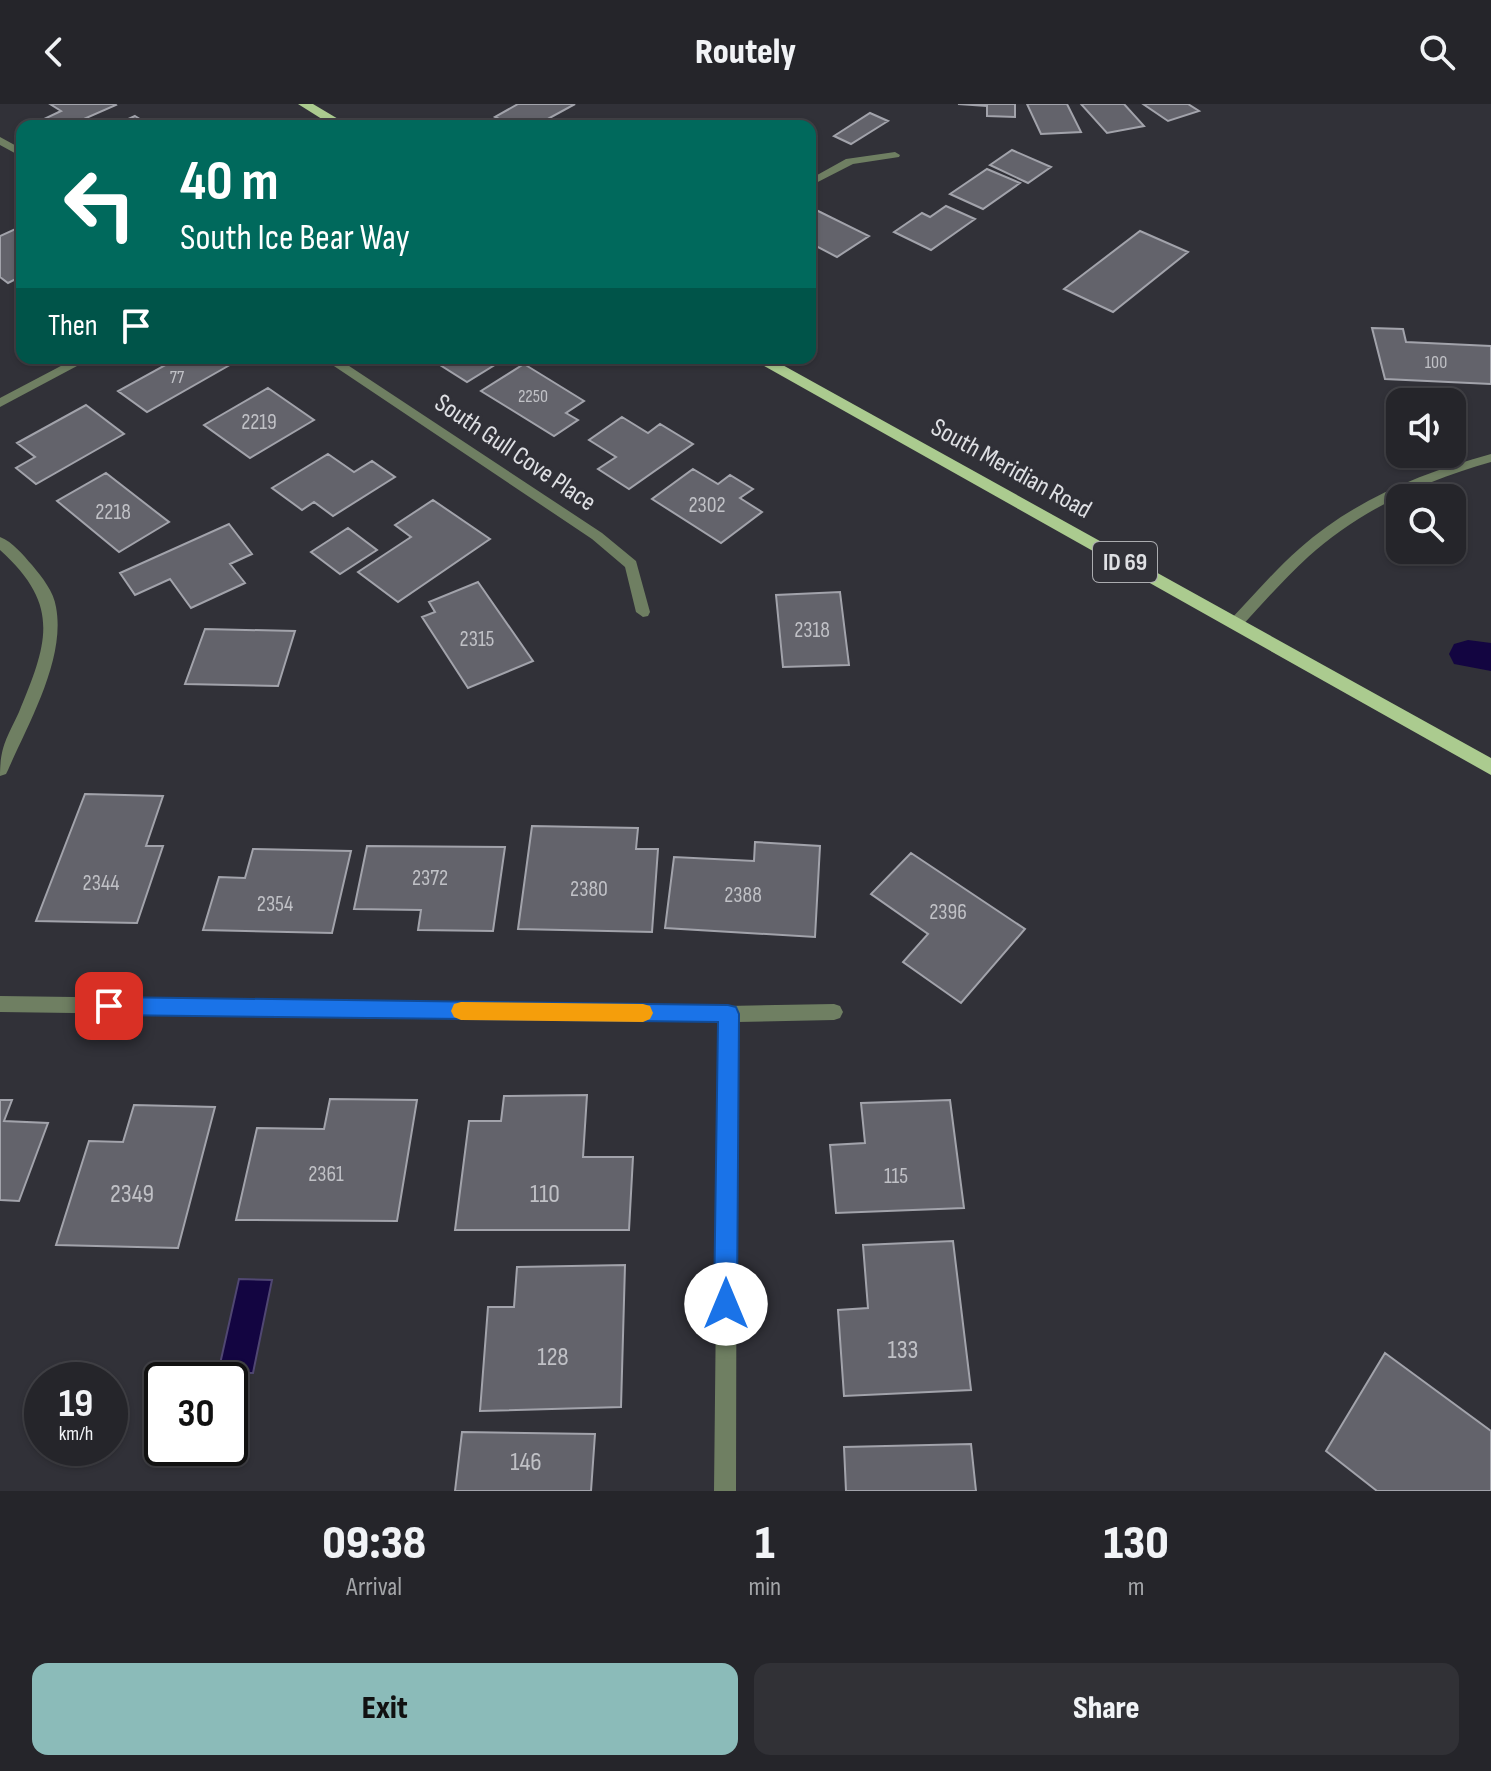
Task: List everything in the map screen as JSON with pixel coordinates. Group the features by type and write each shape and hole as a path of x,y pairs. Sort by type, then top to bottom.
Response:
{"main road":[{"path":"304,104 332,120"},
{"name":"South Meridian Road","path":"769,364 1491,767"}],"street":[{"path":"816,180 850,161 895,155"},
{"path":"0,403 75,364"},
{"name":"South Gull Cove Place","path":"337,364 597,536 631,565 643,612"},
{"path":"1235,624 1313,545 1360,511 1415,481 1491,458"},
{"path":"0,542 35,578 49,605 50,636 41,670 0,770"},
{"path":"0,1004 728,1014 834,1012"},
{"path":"725,1491 728,1014"}],"shaded area":[{"path":"239,1279 272,1280 253,1373 248,1373 248,1362 220,1362"}],"building":[{"path":"50,104 116,105 82,120 46,118 61,111"},
{"path":"518,104 575,104 546,120 501,120 495,117"},
{"path":"958,104 1015,104 1015,117 987,116 987,106"},
{"path":"1027,104 1067,104 1081,132 1041,134"},
{"path":"1081,104 1124,104 1144,126 1107,133"},
{"path":"1143,104 1188,104 1199,111 1168,121"},
{"path":"870,113 888,121 851,144 834,136"},
{"path":"1012,150 1051,167 1028,183 990,165"},
{"path":"987,169 1020,183 983,209 950,194"},
{"path":"946,206 975,219 931,250 894,232 922,213 930,217"},
{"path":"816,210 869,236 837,257 816,246"},
{"path":"16,229 16,279 8,283 0,277 0,236"},
{"path":"1140,231 1188,252 1113,312 1064,289"},
{"path":"1372,328 1403,329 1406,342 1491,346 1491,384 1385,379"},
{"path":"167,364 231,364 147,412 118,391"},
{"path":"438,364 496,364 467,382"},
{"path":"524,364 584,401 566,413 578,420 554,436 481,391"},
{"path":"268,388 314,420 250,458 204,425"},
{"path":"86,405 124,434 36,484 16,468 35,457 17,443"},
{"path":"622,417 648,433 660,424 693,444 629,489 598,469 616,457 589,440"},
{"path":"328,454 354,472 372,461 395,477 333,516 314,502 302,510 272,488"},
{"path":"693,469 718,484 730,475 753,489 740,498 762,512 721,543 652,499"},
{"path":"106,473 169,522 119,552 57,501"},
{"path":"433,500 490,539 398,602 358,572 411,537 395,525"},
{"path":"229,524 252,554 230,564 245,583 191,608 170,579 135,595 120,573"},
{"path":"348,528 377,550 340,574 311,552"},
{"path":"478,582 533,661 468,688 422,617 435,612 429,602"},
{"path":"840,592 849,665 783,667 776,595"},
{"path":"205,629 295,631 278,686 185,684"},
{"path":"85,794 163,796 146,846 163,846 137,923 36,921"},
{"path":"532,826 638,828 636,849 658,849 652,932 518,929"},
{"path":"755,842 820,846 815,937 665,928 674,857 754,861"},
{"path":"367,846 505,847 493,931 418,930 421,910 354,909"},
{"path":"253,849 351,851 332,933 203,930 219,877 245,878"},
{"path":"911,853 1025,929 961,1003 903,962 928,934 871,894"},
{"path":"587,1095 583,1157 633,1157 629,1230 455,1230 469,1121 501,1121 504,1096"},
{"path":"330,1099 417,1100 397,1221 236,1220 257,1128 324,1129"},
{"path":"0,1100 12,1100 4,1121 48,1123 19,1201 0,1200"},
{"path":"950,1100 964,1208 836,1213 830,1145 865,1143 861,1103"},
{"path":"134,1105 215,1107 178,1248 56,1245 89,1141 123,1142"},
{"path":"953,1241 971,1390 844,1396 838,1310 868,1308 863,1245"},
{"path":"625,1265 621,1407 480,1411 488,1307 514,1307 517,1267"},
{"path":"1385,1353 1491,1431 1491,1491 1377,1491 1326,1451"},
{"path":"462,1432 595,1434 591,1491 455,1491"},
{"path":"971,1444 976,1491 846,1491 844,1447"}],"waterway":[{"path":"1468,654 1491,657"}],"slow traffic":[{"path":"461,1011 643,1013"}],"route":[{"path":"109,1006 728,1014 726,1304"}]}
